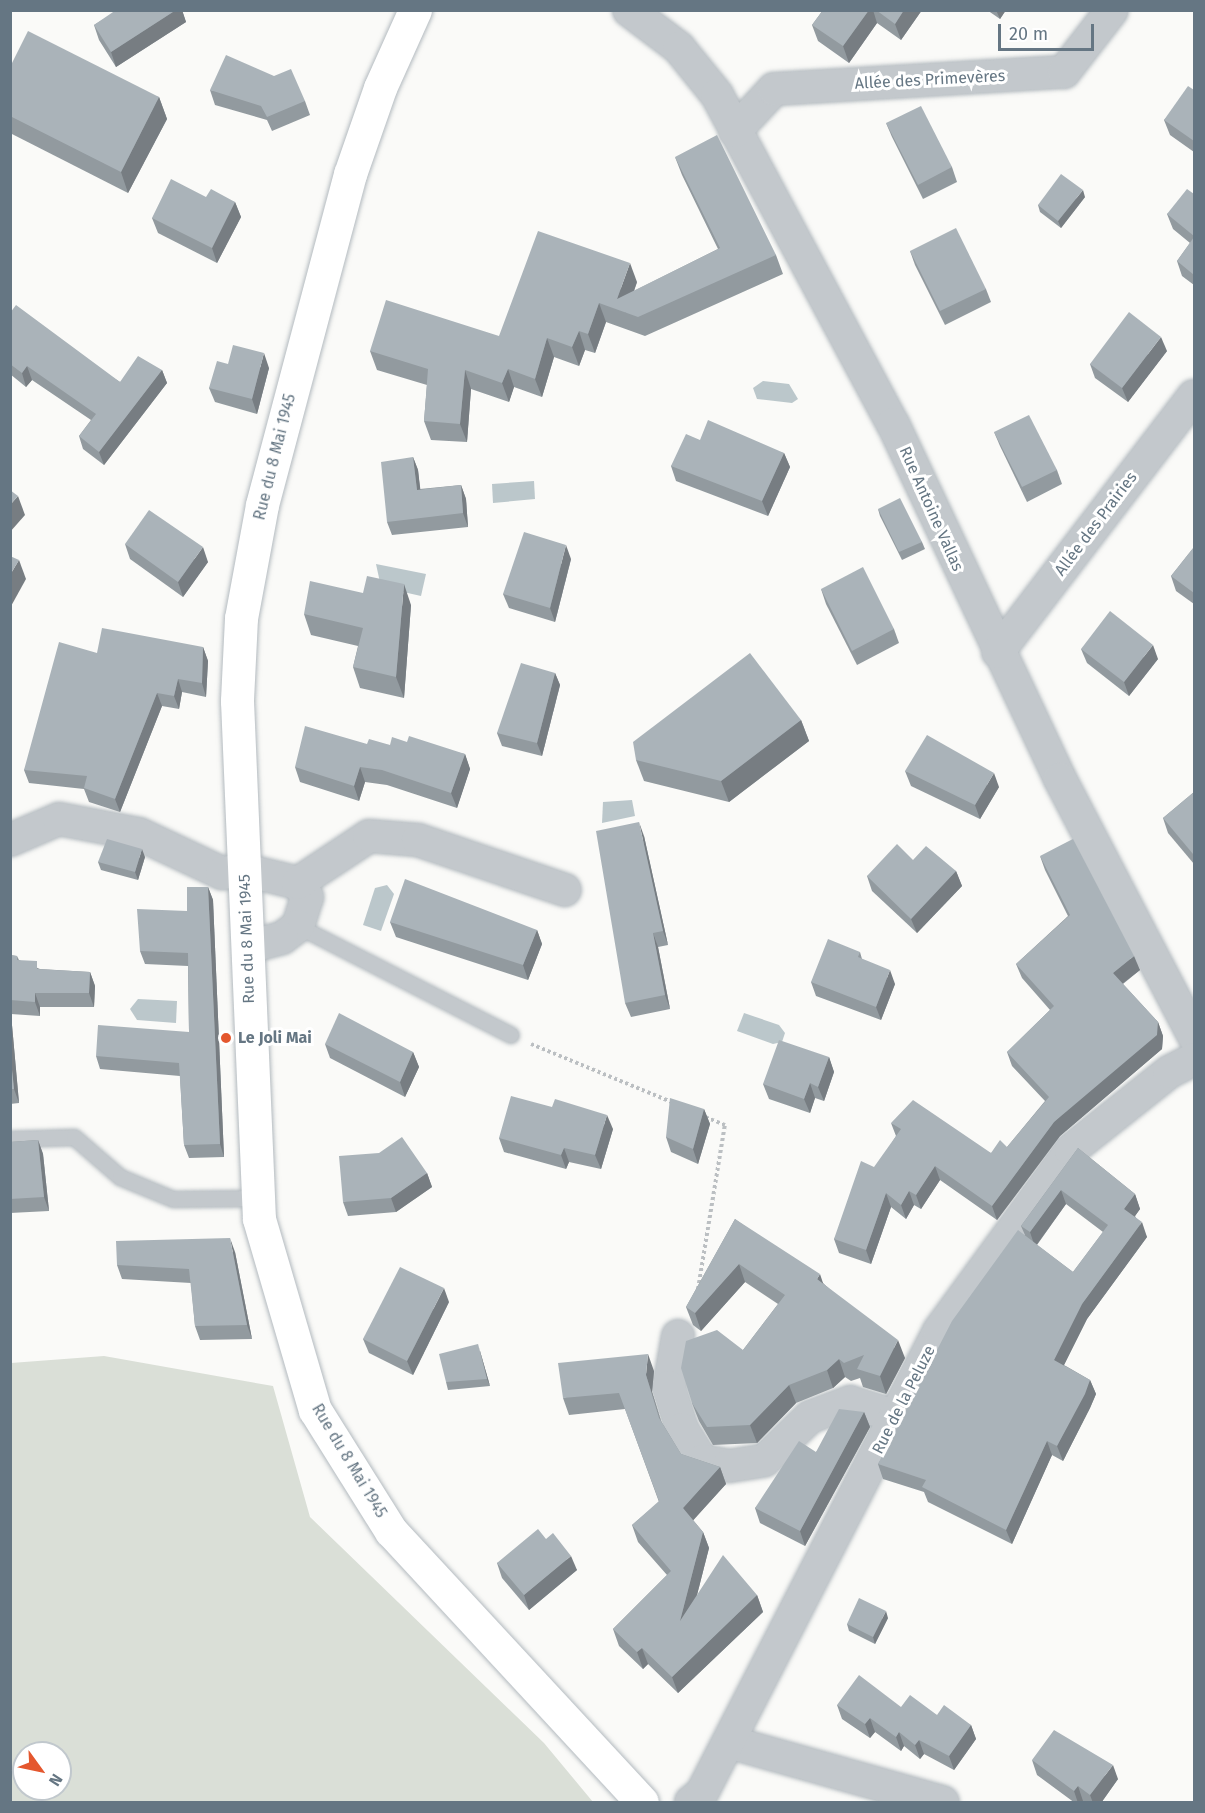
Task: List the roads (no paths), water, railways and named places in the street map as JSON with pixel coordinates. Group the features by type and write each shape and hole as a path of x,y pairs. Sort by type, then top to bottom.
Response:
{"main road":[{"name":"Rue du 8 Mai 1945","path":"408,13 350,174 262,505 242,618 237,700 259,1220 315,1410 391,1531 642,1803"}],"street":[{"name":"Rue Antoine Vallas","path":"629,10 680,48 717,95 893,424 999,652 1194,1036"},
{"name":"Allée des Primevères","path":"735,131 774,89 1064,72 1112,10"},
{"name":"Allée des Prairies","path":"999,652 1194,396"},
{"path":"10,840 59,819 139,834 222,873 245,870 298,883 307,897 298,926 282,938 248,947"},
{"path":"298,883 369,836 418,840 565,890"},
{"name":"Rue de la Peluze","path":"692,1803 729,1742 939,1331 1071,1150 1169,1072 1194,1059"},
{"path":"678,1336 669,1387 682,1429 702,1461 729,1466 765,1460 810,1417 850,1402 895,1416"},
{"path":"729,1742 943,1803"}],"lane":[{"path":"298,926 511,1035"},
{"path":"10,1139 74,1137 120,1177 173,1198 258,1198"}],"place":[{"name":"Le Joli Mai","path":"226,1038"}]}
